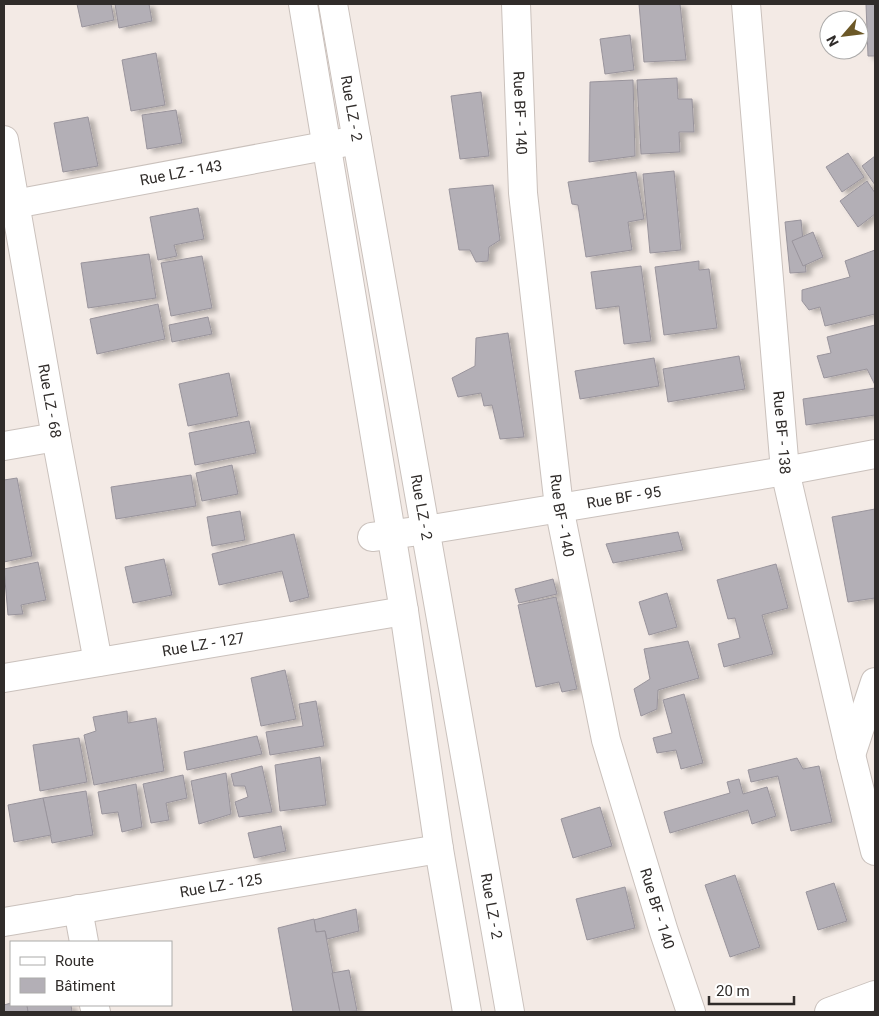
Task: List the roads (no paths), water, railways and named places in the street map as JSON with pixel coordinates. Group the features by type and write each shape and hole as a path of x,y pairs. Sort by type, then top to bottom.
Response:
{"street":[{"name":"Rue LZ - 2","path":"303,4 327,146 381,536 404,611 439,849 467,1012"},
{"name":"Rue LZ - 2","path":"333,4 510,1012"},
{"name":"Rue BF - 140","path":"516,4 523,193 559,508 606,740 664,932 691,1012"},
{"name":"Rue BF - 138","path":"746,4 785,471 875,851"},
{"name":"Rue LZ - 68","path":"4,140 10,205 98,662"},
{"name":"Rue LZ - 143","path":"10,205 358,140"},
{"path":"4,446 56,437"},
{"name":"Rue BF - 95","path":"381,536 785,471 875,454"},
{"name":"Rue LZ - 127","path":"4,678 386,612 404,611"},
{"path":"851,755 875,682"},
{"name":"Rue LZ - 125","path":"4,922 439,849"},
{"path":"78,909 84,941"},
{"path":"829,1012 875,995"}]}
